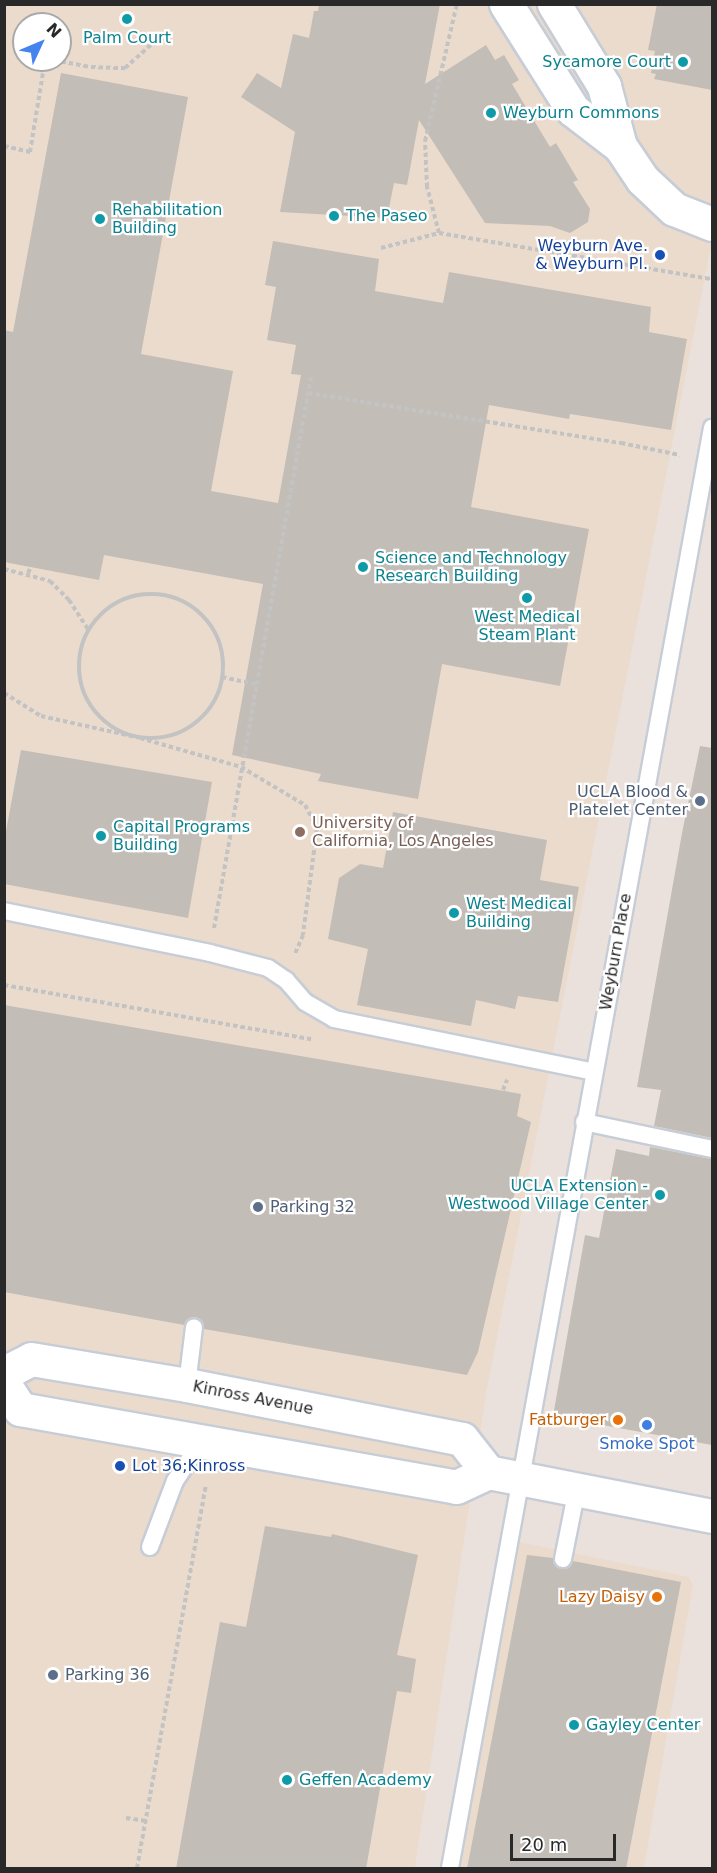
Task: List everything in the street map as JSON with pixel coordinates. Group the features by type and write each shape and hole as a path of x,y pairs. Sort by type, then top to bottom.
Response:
{"street":[{"path":"506,4 573,110 621,147 642,178 674,209 690,218 712,224"},
{"path":"554,4 604,86 621,147"},
{"name":"Kinross Avenue","path":"4,1373 31,1359 187,1385 462,1438 488,1472"},
{"path":"4,1384 20,1408 201,1442 456,1486 488,1472 712,1516"}],"lane":[{"name":"Weyburn Place","path":"450,1869 712,428"},
{"path":"4,911 210,953 268,968 286,980 305,1002 334,1019 594,1072"},
{"path":"584,1122 712,1149"},
{"path":"187,1385 194,1327"},
{"path":"150,1547 175,1480 201,1442"},
{"path":"563,1559 577,1489"}],"path":[{"path":"439,233 427,187 424,141 457,4"},
{"path":"72,63 91,67 125,68 154,42"},
{"path":"4,146 30,152 43,72"},
{"path":"381,248 439,233 712,279"},
{"path":"210,953 310,376"},
{"path":"308,393 621,443 706,461"},
{"path":"28,573 31,567"},
{"path":"4,569 50,580 69,600 88,629"},
{"path":"4,693 41,716 140,738 165,738 188,729 206,714 219,693 224,669 220,645 209,623 191,606 170,597 147,594 124,599 104,611 88,629 80,651 79,675 85,697 99,717 118,731 140,738 241,767 305,805 317,828 303,935 286,980"},
{"path":"222,677 256,684"},
{"path":"4,985 322,1041"},
{"path":"137,1869 206,1486"},
{"path":"126,1818 147,1821"}],"shaded area":[{"name":"University of California, Los Angeles","path":"5,5 712,5 712,241 486,1394 415,1868 5,1868"},
{"name":"Gayley Center","path":"520,1542 689,1577 693,1585 644,1868 458,1868"}],"building":[{"path":"319,4 440,4 425,84 486,45 495,60 504,55 519,80 512,84 550,147 556,143 578,180 573,182 590,209 588,222 570,233 550,226 485,223 419,120 407,185 394,183 387,218 280,212 295,132 241,97 257,73 281,88 293,34 309,38 314,11 318,11"},
{"name":"Sycamore Court","path":"657,4 712,4 712,90 654,79 656,74 651,73 655,51 648,50"},
{"path":"61,73 188,97 141,354 233,371 211,491 278,503 301,375 291,374 296,345 267,340 276,287 265,285 273,241 379,259 375,291 443,303 449,272 651,307 649,332 687,339 671,430 570,414 569,419 489,405 471,507 589,529 560,686 442,664 418,799 318,781 321,774 232,755 263,584 104,555 99,580 4,562 4,330 13,332"},
{"path":"700,746 712,748 712,1138 654,1126 661,1090 637,1087 682,833"},
{"name":"Capital Programs Building","path":"21,750 212,782 188,918 4,884 4,842"},
{"name":"West Medical Building","path":"393,812 547,840 540,880 579,887 558,1002 518,996 515,1009 476,1000 471,1026 357,1005 368,949 328,939 339,878 360,864 383,868"},
{"name":"Parking 32","path":"4,1005 521,1094 517,1116 531,1122 478,1352 467,1375 204,1329 203,1322 196,1317 189,1318 184,1325 4,1292"},
{"path":"650,1147 712,1159 712,1445 553,1416 585,1235 599,1238 616,1149 649,1156"},
{"name":"Geffen Academy","path":"265,1526 331,1537 332,1534 418,1555 397,1655 416,1659 411,1693 397,1691 366,1869 176,1869 220,1622 246,1627"},
{"name":"Gayley Center","path":"527,1555 553,1558 556,1566 562,1569 570,1566 573,1561 681,1582 626,1869 467,1869"}],"place":[{"name":"Palm Court","path":"127,19"},
{"name":"Sycamore Court","path":"683,62"},
{"name":"Weyburn Commons","path":"491,113"},
{"name":"The Paseo","path":"334,216"},
{"name":"Rehabilitation Building","path":"100,219"},
{"name":"Weyburn Ave. & Weyburn Pl.","path":"660,255"},
{"name":"Science and Technology Research Building","path":"363,567"},
{"name":"West Medical Steam Plant","path":"527,598"},
{"name":"UCLA Blood & Platelet Center","path":"700,801"},
{"name":"University of California, Los Angeles","path":"300,832"},
{"name":"Capital Programs Building","path":"101,836"},
{"name":"West Medical Building","path":"454,913"},
{"name":"UCLA Extension - Westwood Village Center","path":"660,1195"},
{"name":"Parking 32","path":"258,1207"},
{"name":"Fatburger","path":"618,1420"},
{"name":"Smoke Spot","path":"647,1425"},
{"name":"Lot 36;Kinross","path":"120,1466"},
{"name":"Lazy Daisy","path":"657,1597"},
{"name":"Parking 36","path":"53,1675"},
{"name":"Gayley Center","path":"574,1725"},
{"name":"Geffen Academy","path":"287,1780"}]}
